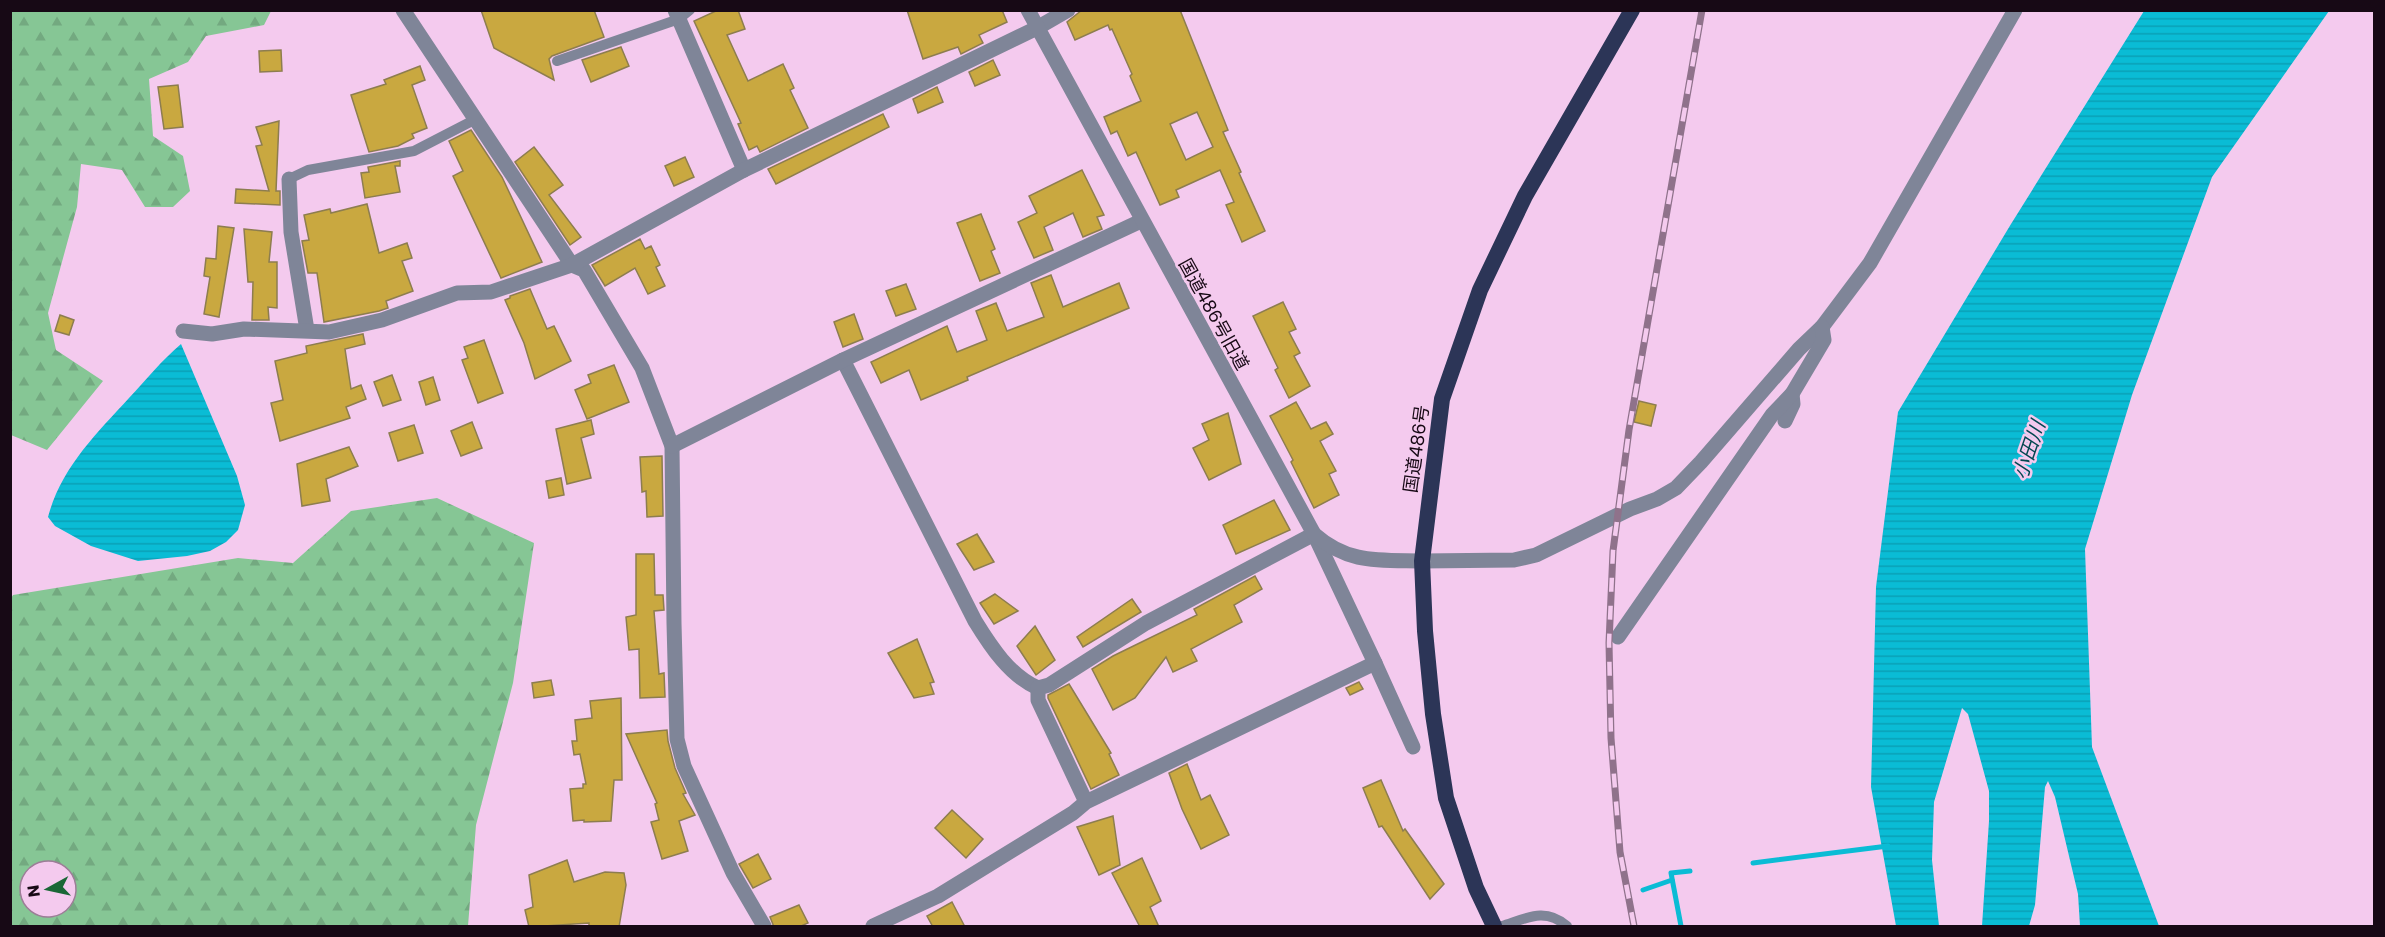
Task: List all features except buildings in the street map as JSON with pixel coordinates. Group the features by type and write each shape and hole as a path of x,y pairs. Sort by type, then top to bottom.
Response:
{"highway":[{"name":"国道486号","path":"1494,927 1476,888 1446,798 1429,679 1422,561 1443,399 1480,290 1525,196 1632,10"}],"street":[{"path":"403,10 572,265 584,270 642,368 672,446 677,739 684,766 723,851 764,927"},
{"name":"国道486号旧道","path":"1028,10 1141,221 1314,534 1329,548 1357,558 1422,561 1514,560 1536,555 1630,509 1657,500 1676,488 1799,349 1822,327"},
{"path":"183,331 212,334 244,329 329,332 382,320 458,293 491,292 572,265 744,170 1036,28 1068,10"},
{"path":"1618,637 1773,415 1792,394 1824,340 1822,327 1870,263 2015,10"},
{"path":"681,13 744,170"},
{"path":"289,179 291,232 307,330"},
{"path":"672,446 843,360 1141,221"},
{"path":"843,360 975,621 987,641 1027,683 1038,688 1049,685 1146,623 1314,534 1413,747"},
{"path":"1785,421 1793,404 1792,394"},
{"path":"873,927 938,896 1073,813 1086,802 1375,663"},
{"path":"1038,688 1038,700 1086,802"}],"lane":[{"path":"557,61 681,13"},
{"path":"289,179 308,170 414,151 476,118"},
{"path":"1502,927 1536,915 1552,916 1567,927"}],"green space":[{"path":"11,10 271,11 264,25 206,36 188,62 149,79 153,136 183,156 190,191 173,207 145,207 122,170 81,164 77,207 48,313 56,350 103,381 47,450 11,435"},
{"path":"437,498 534,543 513,683 476,825 468,926 11,926 10,600 13,595 238,558 293,563 351,511"}],"water":[{"name":"小田川","path":"2144,11 2329,11 2212,177 2132,395 2085,549 2092,747 2159,926 2080,926 2078,894 2055,797 2048,781 2045,787 2035,905 2029,926 1982,926 1989,791 1968,714 1962,708 1934,802 1932,860 1939,926 1896,926 1871,787 1876,587 1898,412 2011,224"},
{"path":"181,344 237,476 245,505 238,530 226,542 210,551 138,561 91,546 55,526 48,517 54,499 71,467 104,425"}],"waterway":[{"path":"1753,863 1888,846"},
{"path":"1681,926 1671,873 1690,871"},
{"path":"1643,890 1672,880"}],"railway":[{"path":"1634,926 1620,852 1611,738 1609,643 1613,551 1629,430 1702,10"}]}
